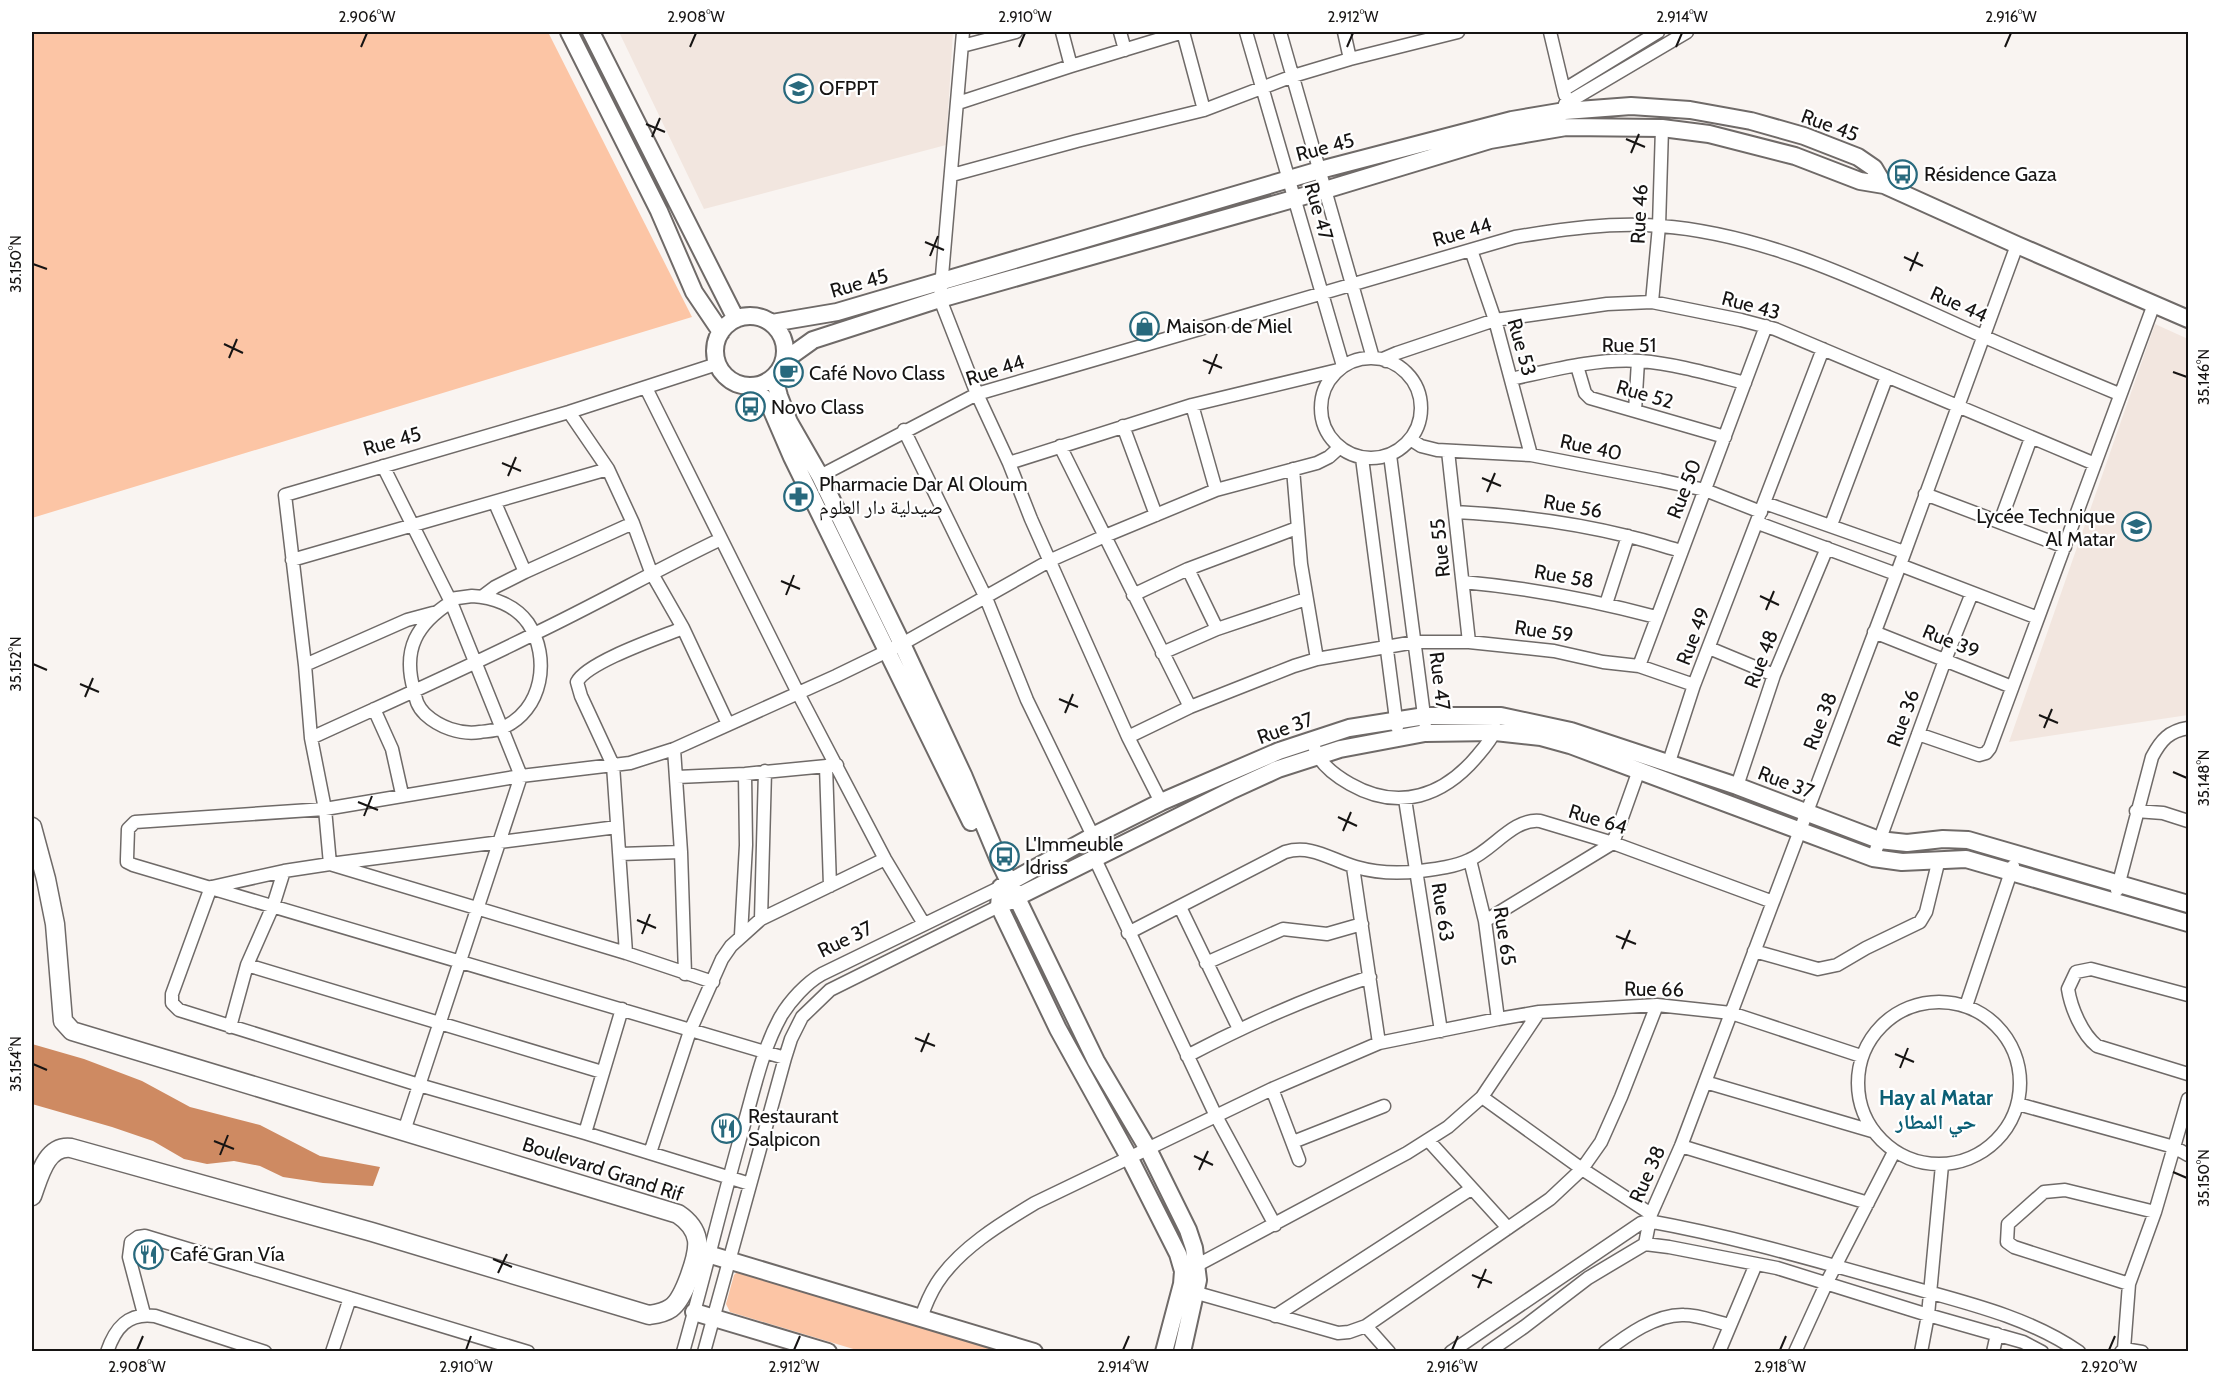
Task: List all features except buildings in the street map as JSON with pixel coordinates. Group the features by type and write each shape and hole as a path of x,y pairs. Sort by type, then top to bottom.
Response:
{"main road":[{"name":"Boulevard Grand Rif","path":"32,827 55,924 63,1021 72,1031 678,1214 693,1228 697,1248 678,1302 669,1310 649,1315 372,1232 65,1147 54,1151 47,1160 32,1196"}],"street":[{"path":"569,32 659,211 694,292 721,332"},
{"path":"591,32 736,319"},
{"path":"963,32 940,299 977,394 1009,463 1031,519 1128,737 1161,802"},
{"path":"962,46 1016,32"},
{"path":"1062,32 1071,66"},
{"path":"1120,32 1125,50"},
{"path":"958,103 1183,32 1204,110"},
{"name":"Rue 47","path":"1246,32 1322,294 1340,368"},
{"name":"Rue 47","path":"1280,32 1373,358"},
{"path":"1344,32 1350,59"},
{"path":"952,175 1204,110 1293,76 1458,32"},
{"path":"1550,32 1564,89 1565,114"},
{"path":"1564,89 1658,32"},
{"path":"1565,114 1688,32"},
{"name":"Rue 45","path":"772,323 817,316 941,282 1320,170 1512,120 1631,106 1690,110 1751,121 1804,136 1858,157 1874,168 1884,185"},
{"name":"Rue 45","path":"785,360 813,340 940,299 1325,190 1490,140 1565,114 1744,142 1795,156 1860,181 1884,185 2188,319"},
{"name":"Rue 46","path":"1652,302 1659,226 1662,128"},
{"name":"Rue 44","path":"820,476 904,430 977,394 1515,237 1598,225 1659,226 1707,232 1790,254 1895,296 2119,394"},
{"name":"Rue 38","path":"1644,1244 1649,1217 1681,1146 1705,1083 1898,570 2017,245"},
{"name":"Rue 53","path":"1471,250 1495,320 1531,455"},
{"name":"Rue 43","path":"1386,361 1383,358 1397,352 1495,320 1588,306 1652,302 1766,326 2096,464"},
{"path":"1918,734 1979,755 1986,753 2065,547 2119,394 2154,304"},
{"path":"748,316 761,317 778,329 785,344 785,360 781,370 774,378 755,387 739,385 726,377 717,364 715,348 721,332 736,319 748,316"},
{"name":"Rue 50","path":"1639,666 1766,326"},
{"name":"Rue 49","path":"1668,765 1694,685 1823,349"},
{"path":"1009,463 1192,405 1340,368 1357,360 1373,358 1400,368 1412,379 1419,393 1421,409 1418,425 1410,439 1401,448 1390,455 1362,458 1339,448 1328,434 1321,418 1321,400 1326,384 1340,368"},
{"path":"1635,411 1638,361"},
{"name":"Rue 51","path":"1511,379 1577,366 1638,361 1678,366 1745,383"},
{"name":"Rue 45","path":"292,560 285,495 568,412 717,364"},
{"name":"Rue 52","path":"1577,366 1586,396 1725,437"},
{"path":"1831,525 1887,376"},
{"path":"774,378 789,422 820,476 894,647"},
{"path":"755,387 770,406 792,457 964,777 1005,884 1017,897 1096,1061 1148,1149 1188,1230 1190,1269 1197,1293 1182,1352"},
{"path":"646,388 832,765 924,924"},
{"path":"1192,405 1216,490"},
{"path":"568,412 608,469 633,524 651,572 683,628 728,724"},
{"path":"1123,426 1156,516"},
{"path":"904,430 986,598 1028,700 1093,836"},
{"path":"2000,522 2031,438"},
{"name":"Rue 40","path":"1410,439 1426,448 1531,455 1705,490 1761,512 1827,548 1972,593 2038,618"},
{"path":"1060,446 1190,707"},
{"path":"785,1058 130,864 127,859 127,833 130,825 135,822 325,809 402,794 649,758 798,693 894,647 1051,560 1216,490 1321,461 1339,448"},
{"name":"Rue 55","path":"1448,451 1469,642"},
{"name":"Rue 47","path":"1390,455 1425,716 1425,733"},
{"path":"1362,458 1398,738"},
{"path":"383,466 451,602 521,776 404,1131"},
{"path":"330,864 325,809 311,738 292,560 414,527 608,469"},
{"path":"1293,469 1297,528 1306,599 1317,659"},
{"path":"1925,494 2065,547"},
{"path":"495,503 525,572"},
{"name":"Rue 56","path":"1455,512 1509,515 1556,522 1628,536 1681,551"},
{"name":"Rue 40","path":"1761,512 1831,525 1904,552"},
{"path":"483,596 495,587 525,572 633,524"},
{"path":"1133,595 1188,569 1297,528"},
{"path":"1606,604 1628,536"},
{"path":"311,738 533,635 651,572 721,539"},
{"name":"Rue 48","path":"1737,786 1774,675 1827,548"},
{"path":"1188,569 1217,629"},
{"name":"Rue 58","path":"1463,582 1532,590 1606,604 1656,617"},
{"name":"Rue 36","path":"1873,858 1945,660 1972,593"},
{"path":"483,596 513,608 528,624 541,661 538,689 524,712 501,729 475,733 448,728 425,713 416,703 409,670 411,648 420,628 434,613 451,602 450,599 483,596"},
{"path":"1162,653 1217,629 1306,599"},
{"path":"305,665 407,620 434,613"},
{"path":"626,953 613,765 578,689 578,679 584,672 624,652 683,628"},
{"name":"Rue 39","path":"1874,632 2012,687"},
{"name":"Rue 59","path":"1128,737 1190,707 1277,672 1317,659 1415,642 1469,642 1554,651 1603,662 1639,666 1694,685"},
{"path":"1709,648 1774,675"},
{"path":"374,709 392,749 402,794"},
{"name":"Rue 37","path":"704,1352 785,1058 802,1017 830,990 1230,791 1278,770 1314,747 1349,729 1425,716 1571,730 1668,765 1737,786 1879,840 1907,843 1943,839 1968,840 2018,854 2188,923"},
{"path":"1314,747 1333,773 1356,787 1380,797 1405,799 1438,789 1449,783 1472,762 1498,724"},
{"name":"Rue 37","path":"683,1352 765,1052 786,1008 815,978 822,974 1005,884 1161,802 1253,762 1314,747 1340,749 1425,733 1498,724 1639,770 1873,858 1902,862 1966,859 2011,872 2117,893 2188,904"},
{"path":"2117,893 2136,811 2152,757 2169,733 2188,728"},
{"path":"674,749 681,852 685,974"},
{"path":"677,777 745,774 832,765"},
{"path":"830,886 832,765"},
{"path":"1485,921 1613,843 1639,770"},
{"path":"761,919 765,771"},
{"path":"741,935 746,845 745,774"},
{"name":"Rue 63","path":"1405,799 1441,1031"},
{"path":"2136,811 2163,813 2188,809"},
{"path":"2163,813 2188,821"},
{"name":"Rue 64","path":"1128,933 1295,849 1314,851 1353,867 1387,873 1418,872 1470,860 1493,846 1519,825 1532,821 1540,821 1613,843 1773,902"},
{"path":"211,887 284,871 330,864 617,827"},
{"path":"746,845 763,845"},
{"path":"620,854 681,852"},
{"path":"1966,1006 2018,854"},
{"path":"1095,859 1216,1116 1275,1225"},
{"path":"1754,951 1818,969 1837,965 1920,922 1926,912 1939,859"},
{"path":"650,1154 690,1031 722,959 741,935 761,919 885,860"},
{"name":"Rue 65","path":"1470,860 1485,921 1498,1019"},
{"path":"330,864 626,953 713,982"},
{"path":"1353,867 1379,1043"},
{"path":"230,1027 247,965 273,906 284,871"},
{"path":"1005,884 999,906 1058,1029 1190,1269"},
{"path":"211,887 176,980 172,1003 182,1012 750,1184"},
{"path":"1180,907 1239,1029"},
{"path":"1206,963 1283,929 1327,934 1362,924"},
{"path":"247,965 602,1072"},
{"path":"2188,995 2091,969 2076,972 2068,992 2080,1023 2089,1040 2097,1047 2188,1074"},
{"path":"822,974 830,990"},
{"path":"1187,1056 1239,1029 1308,999 1370,976"},
{"path":"1941,1001 1966,1006 1987,1017 2005,1035 2016,1056 2021,1080 2018,1104 2010,1123 1998,1140 1982,1153 1963,1161 1942,1165 1917,1162 1894,1152 1872,1131 1863,1114 1857,1095 1857,1075 1861,1056 1873,1034 1899,1012 1915,1005 1941,1001"},
{"path":"1197,1293 1338,1333 1366,1326 1550,1199 1582,1169 1601,1142 1657,1005"},
{"name":"Rue 66","path":"921,1317 937,1282 956,1261 1004,1221 1035,1203 1272,1089 1379,1043 1539,1012 1657,1005 1731,1013 1861,1056"},
{"path":"585,1133 622,1009"},
{"path":"1164,1352 1181,1290 1190,1269 1275,1225 1448,1127 1482,1097 1539,1012"},
{"path":"1705,1083 1872,1131"},
{"path":"1272,1089 1299,1160"},
{"path":"1482,1097 1649,1217 1788,1252 2025,1322 2079,1352"},
{"path":"2142,1352 2123,1350 2129,1284 2154,1212 2188,1099"},
{"path":"2018,1104 2174,1147 2188,1155"},
{"path":"1293,1142 1384,1106"},
{"path":"1428,1140 1508,1228"},
{"path":"1681,1146 1868,1203"},
{"path":"1795,1352 1827,1282 1894,1152"},
{"path":"1921,1352 1928,1315 1942,1165"},
{"path":"1275,1316 1472,1189"},
{"path":"2129,1284 2014,1247 2007,1242 2008,1224 2044,1192 2065,1190 2154,1212"},
{"path":"1451,1352 1649,1217"},
{"path":"144,1314 129,1257 131,1242 138,1237 154,1238 528,1352"},
{"path":"1488,1352 1588,1278 1644,1244 1669,1246 1756,1264 1827,1282 1928,1315 2023,1342 2042,1352"},
{"path":"711,1255 1034,1352"},
{"path":"1719,1352 1756,1264"},
{"path":"332,1352 350,1298"},
{"path":"694,1312 828,1352"},
{"path":"107,1352 111,1340 122,1326 136,1316 144,1314 265,1352"},
{"path":"1605,1352 1628,1334 1648,1323 1668,1318 1684,1315 1730,1325"},
{"path":"1366,1326 1389,1352"},
{"path":"1994,1352 1997,1334"}],"shaded area":[{"path":"32,32 548,32 692,317 32,518"},
{"name":"OFPPT","path":"619,32 953,32 946,145 704,209"},
{"name":"Lycée Technique Al Matar","path":"2155,324 2188,339 2188,715 2009,742"},
{"path":"32,1044 84,1059 142,1081 190,1107 260,1125 320,1156 380,1167 373,1186 323,1183 283,1177 260,1166 234,1161 207,1164 184,1159 153,1141 32,1104"},
{"path":"737,1272 1003,1351 860,1351 730,1312 726,1304 734,1275"}],"place":[{"name":"OFPPT","path":"798,88"},
{"name":"Résidence Gaza","path":"1903,174"},
{"name":"Maison de Miel","path":"1145,326"},
{"name":"Café Novo Class","path":"788,373"},
{"name":"Novo Class","path":"750,407"},
{"name":"Pharmacie Dar Al Oloum صيدلية دار العلوم","path":"798,496"},
{"name":"Lycée Technique Al Matar","path":"2136,527"},
{"name":"L'Immeuble Idriss","path":"1004,856"},
{"name":"Restaurant Salpicon","path":"727,1128"},
{"name":"Café Gran Vía","path":"149,1254"}],"district":[{"name":"Hay al Matar حي المطار","path":"1936,1110"}]}
